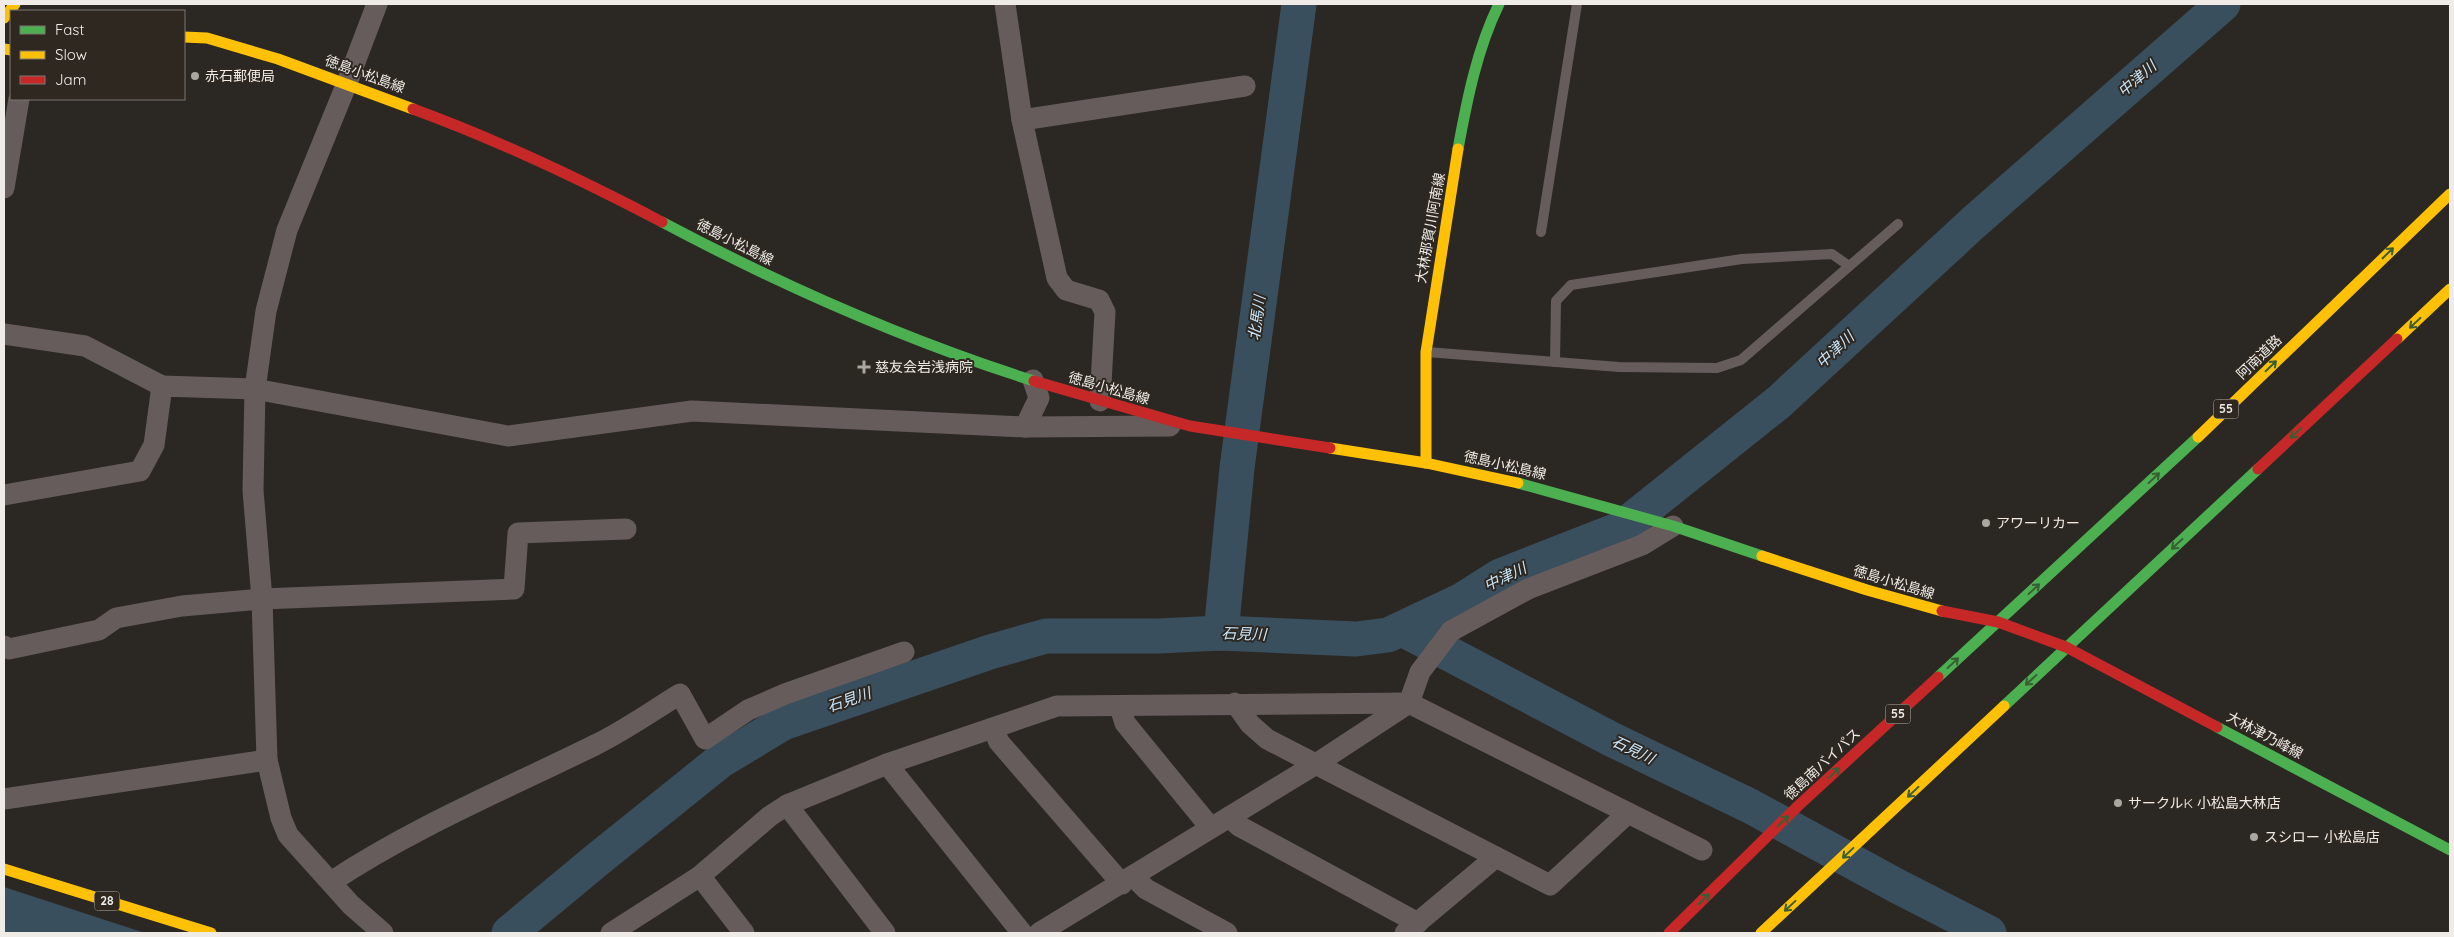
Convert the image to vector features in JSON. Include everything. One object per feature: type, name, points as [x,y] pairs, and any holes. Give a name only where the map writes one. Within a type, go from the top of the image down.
[{"type":"main road","name":"大林那賀川阿南線","points":[[1426,463],[1426,352],[1466,103],[1489,25],[1499,4]]},
{"type":"main road","name":"徳島小松島線","points":[[185,37],[207,38],[278,59],[450,122],[595,188],[743,265],[878,325],[988,366],[1100,401],[1190,426],[1426,463],[1538,487],[1672,526],[1867,590],[1938,610],[1998,622],[2066,647]]},
{"type":"main road","name":"阿南道路","points":[[1998,622],[2178,456],[2450,194]]},
{"type":"main road","points":[[1761,933],[2450,289]]},
{"type":"main road","name":"徳島南バイパス","points":[[1669,933],[1798,806],[1998,622]]},
{"type":"main road","name":"大林津乃峰線","points":[[2066,647],[2450,850]]},
{"type":"main road","name":"28","points":[[4,869],[211,933]]},
{"type":"street","points":[[377,4],[287,230],[266,311],[254,389],[253,490],[262,600],[267,760],[280,818],[288,835],[351,905],[383,933]]},
{"type":"street","points":[[1004,4],[1022,120],[1057,278],[1066,290],[1099,300],[1105,312],[1100,401]]},
{"type":"street","points":[[1022,120],[1245,86]]},
{"type":"street","points":[[4,188],[18,100]]},
{"type":"street","points":[[4,334],[85,346],[162,386],[254,389],[508,436],[692,412],[1025,428],[1190,426]]},
{"type":"street","points":[[1025,428],[1039,398],[1033,380]]},
{"type":"street","points":[[4,495],[140,470],[154,445],[162,386]]},
{"type":"street","points":[[1040,933],[1316,764],[1409,703],[1420,672],[1443,638],[1451,630],[1528,589],[1642,545],[1672,526]]},
{"type":"street","points":[[4,646],[9,649],[98,630],[116,618],[172,608],[262,600],[514,589],[518,532],[626,529]]},
{"type":"street","points":[[331,882],[362,861],[469,805],[597,744],[680,694],[705,739],[748,710],[786,694],[904,652]]},
{"type":"street","points":[[1235,703],[1250,724],[1267,739],[1550,885],[1628,813]]},
{"type":"street","points":[[611,933],[700,876],[770,816],[787,805],[887,764],[1057,706],[1409,703],[1702,850]]},
{"type":"street","points":[[1120,706],[1126,723],[1210,828]]},
{"type":"street","points":[[992,728],[999,742],[1128,880],[1227,933]]},
{"type":"street","points":[[4,799],[267,760]]},
{"type":"street","points":[[887,764],[1022,933]]},
{"type":"street","points":[[787,805],[885,933]]},
{"type":"street","points":[[1229,817],[1240,826],[1411,928],[1496,857]]},
{"type":"street","points":[[700,876],[738,931]]},
{"type":"lane","points":[[1541,232],[1577,4]]},
{"type":"lane","points":[[1426,352],[1620,367],[1717,368],[1741,360],[1898,224]]},
{"type":"lane","points":[[1555,362],[1556,301],[1571,285],[1742,259],[1832,254],[1849,266]]},
{"type":"water","points":[[4,887],[145,933],[4,933]]},
{"type":"waterway","name":"北馬川","points":[[1221,633],[1237,468],[1299,4]]},
{"type":"waterway","name":"中津川","points":[[509,933],[720,761],[783,723],[990,652],[1046,636],[1158,636],[1221,633],[1356,639],[1388,635],[1462,600],[1500,576],[1620,529],[1779,402],[1973,223],[2223,4]]},
{"type":"waterway","name":"石見川","points":[[1406,631],[1611,739],[1750,806],[1897,886],[1989,933]]},
{"type":"traffic: fast","points":[[1458,149],[1469,93],[1479,57],[1499,4]]},
{"type":"traffic: fast","points":[[662,222],[752,268],[844,310],[938,348],[1034,381]]},
{"type":"traffic: fast","points":[[1938,677],[2198,437]]},
{"type":"traffic: fast","points":[[2004,706],[2258,469]]},
{"type":"traffic: fast","points":[[1518,483],[1673,526],[1762,556]]},
{"type":"traffic: fast","points":[[2217,727],[2450,850]]},
{"type":"traffic: slow","points":[[10,10],[15,4]]},
{"type":"traffic: slow","points":[[4,18],[10,10]]},
{"type":"traffic: slow","points":[[185,37],[207,38],[278,59],[413,109]]},
{"type":"traffic: slow","points":[[4,49],[10,50]]},
{"type":"traffic: slow","points":[[1426,463],[1426,352],[1458,149]]},
{"type":"traffic: slow","points":[[2198,437],[2450,194]]},
{"type":"traffic: slow","points":[[2397,339],[2450,289]]},
{"type":"traffic: slow","points":[[1330,448],[1426,463],[1518,483]]},
{"type":"traffic: slow","points":[[1762,556],[1867,590],[1942,611]]},
{"type":"traffic: slow","points":[[1761,933],[2004,706]]},
{"type":"traffic: slow","points":[[4,869],[211,933]]},
{"type":"traffic: jam","points":[[413,109],[539,161],[662,222]]},
{"type":"traffic: jam","points":[[2258,469],[2397,339]]},
{"type":"traffic: jam","points":[[1034,381],[1190,426],[1330,448]]},
{"type":"traffic: jam","points":[[1942,611],[1998,622],[2066,647],[2217,727]]},
{"type":"traffic: jam","points":[[1669,933],[1798,806],[1938,677]]},
{"type":"place","name":"赤石郵便局","points":[[195,76]]},
{"type":"place","name":"慈友会岩浅病院","points":[[864,367]]},
{"type":"place","name":"アワーリカー","points":[[1986,523]]},
{"type":"place","name":"サークルK 小松島大林店","points":[[2118,803]]},
{"type":"place","name":"スシロー 小松島店","points":[[2254,837]]}]
